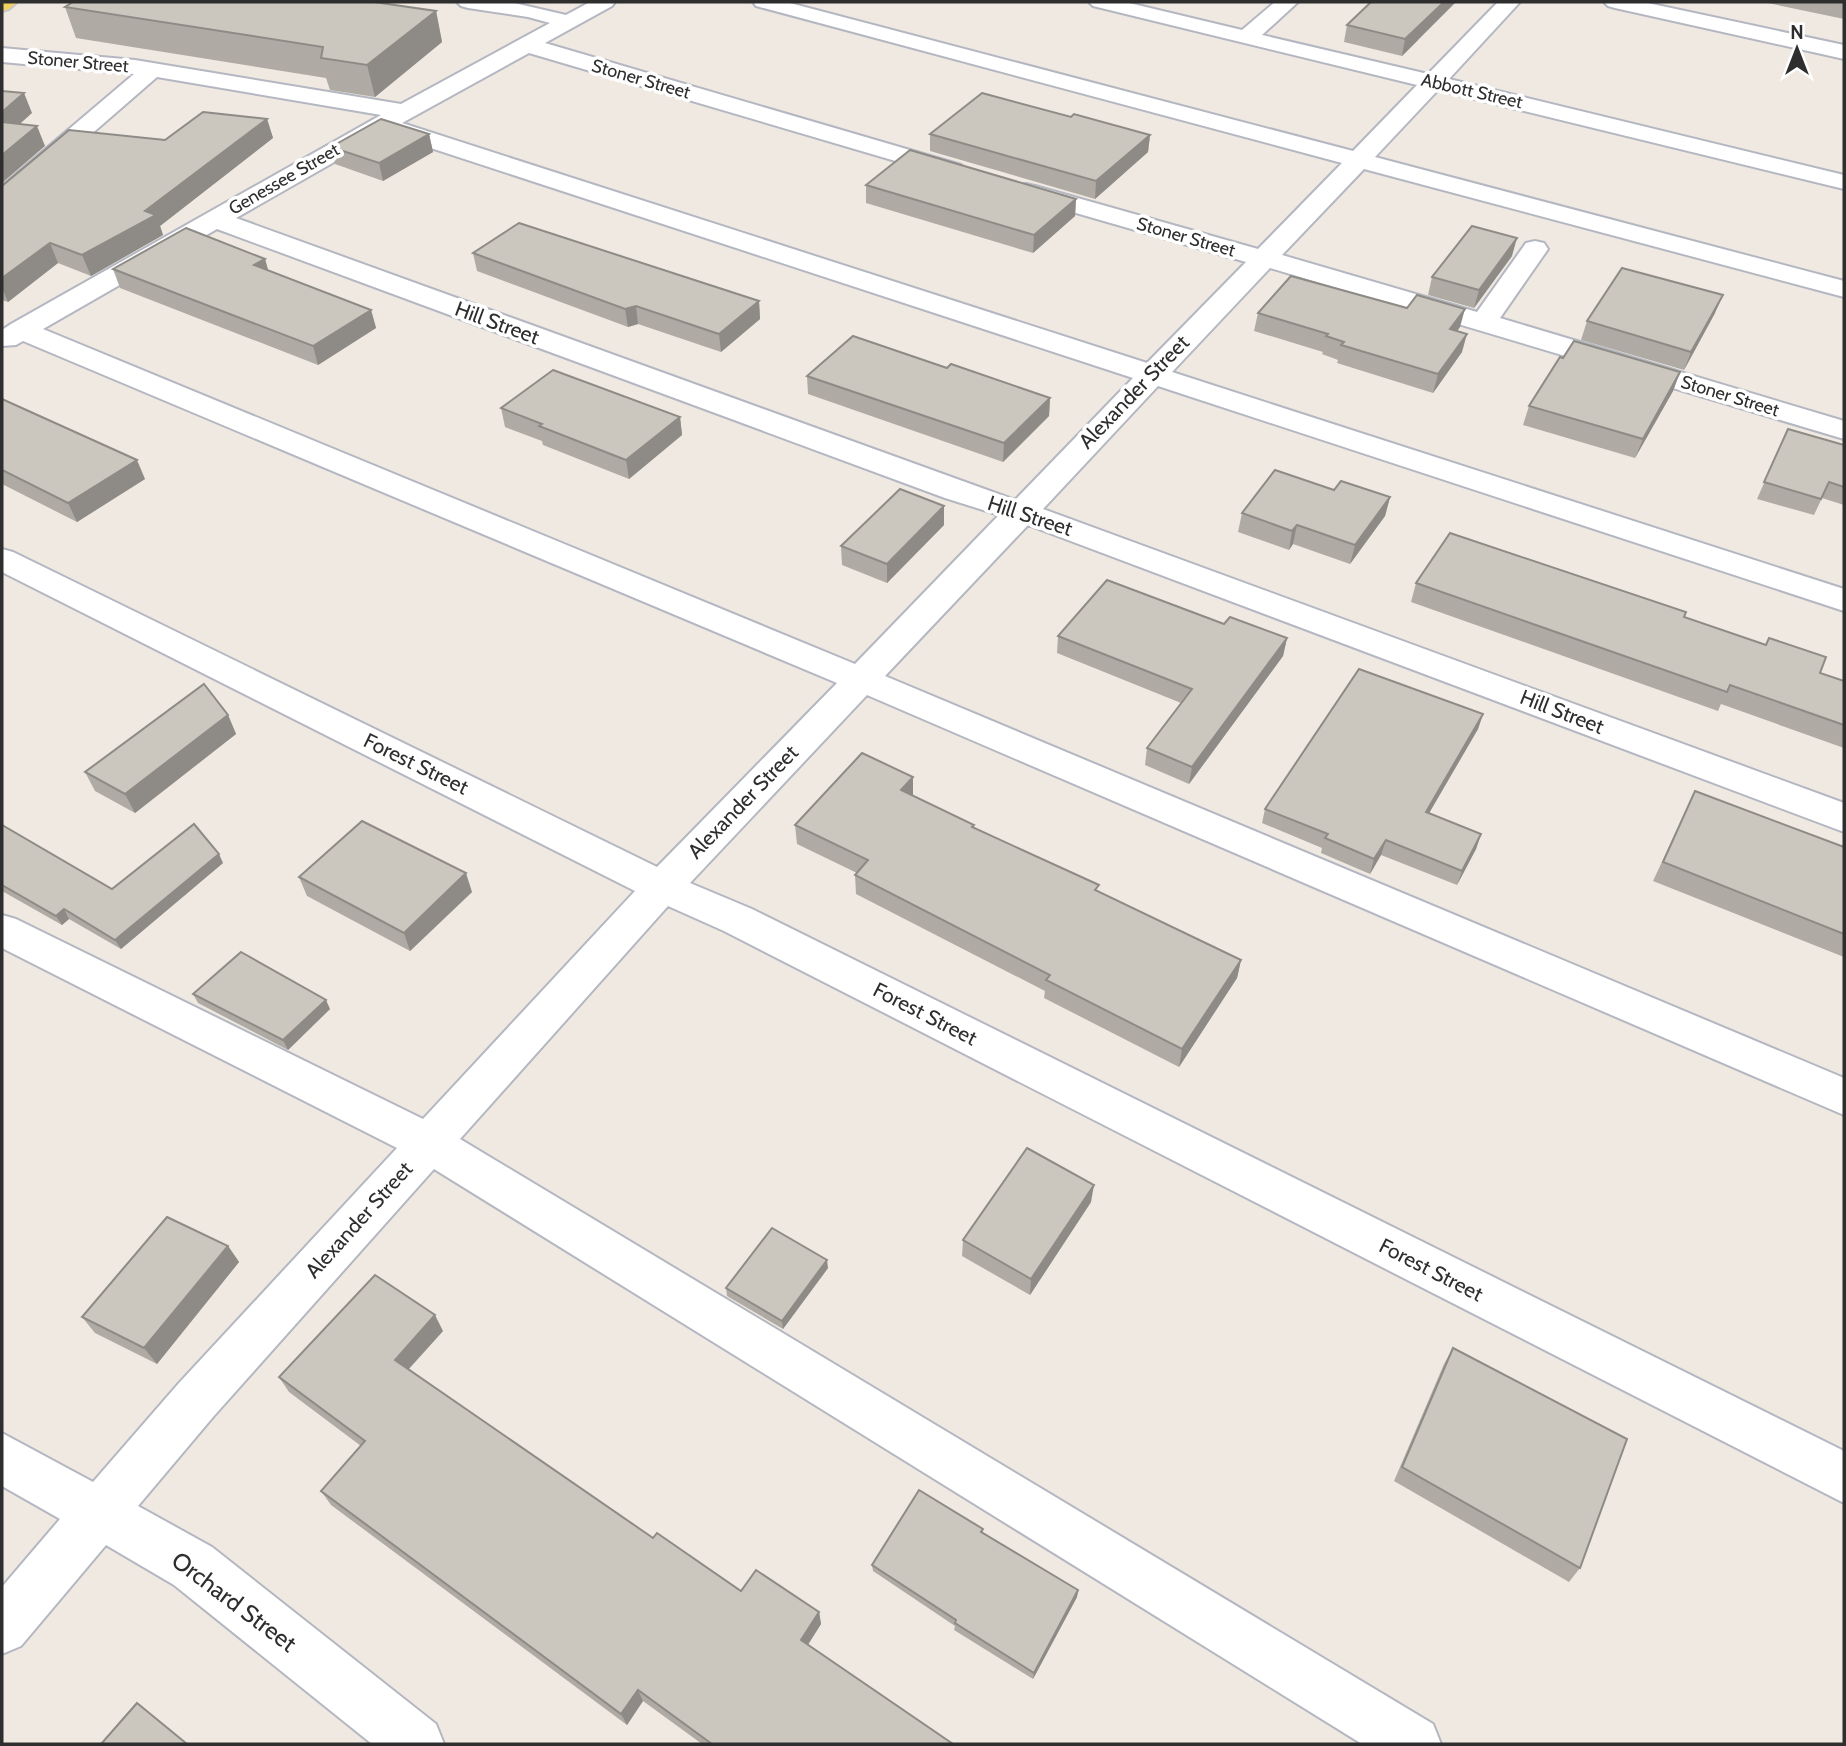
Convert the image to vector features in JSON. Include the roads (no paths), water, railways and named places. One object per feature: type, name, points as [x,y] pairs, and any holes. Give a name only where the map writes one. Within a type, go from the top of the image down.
[{"type":"street","points":[[468,2],[530,11],[568,22]]},
{"type":"street","name":"Genessee Street","points":[[12,335],[393,118],[604,2]]},
{"type":"street","points":[[763,2],[1844,289]]},
{"type":"street","name":"Abbott Street","points":[[1100,2],[1844,182]]},
{"type":"street","points":[[1246,37],[1288,2]]},
{"type":"street","name":"Alexander Street","points":[[2,1627],[196,1400],[662,887],[1510,2]]},
{"type":"street","points":[[1615,2],[1844,52]]},
{"type":"street","name":"Stoner Street","points":[[527,45],[976,177]]},
{"type":"street","name":"Stoner Street","points":[[2,55],[152,70],[393,118],[1151,375],[1844,600]]},
{"type":"street","points":[[2,199],[152,70]]},
{"type":"street","name":"Stoner Street","points":[[1003,184],[1484,322],[1844,430]]},
{"type":"street","name":"Hill Street","points":[[214,219],[943,487],[1092,536],[1844,818]]},
{"type":"street","points":[[1484,322],[1535,248]]},
{"type":"street","points":[[12,335],[860,679],[1844,1097]]},
{"type":"street","name":"Forest Street","points":[[2,559],[662,887],[763,933],[1844,1478]]},
{"type":"street","points":[[2,930],[429,1143],[1413,1744]]},
{"type":"street","name":"Orchard Street","points":[[2,1458],[193,1566],[416,1744]]}]
